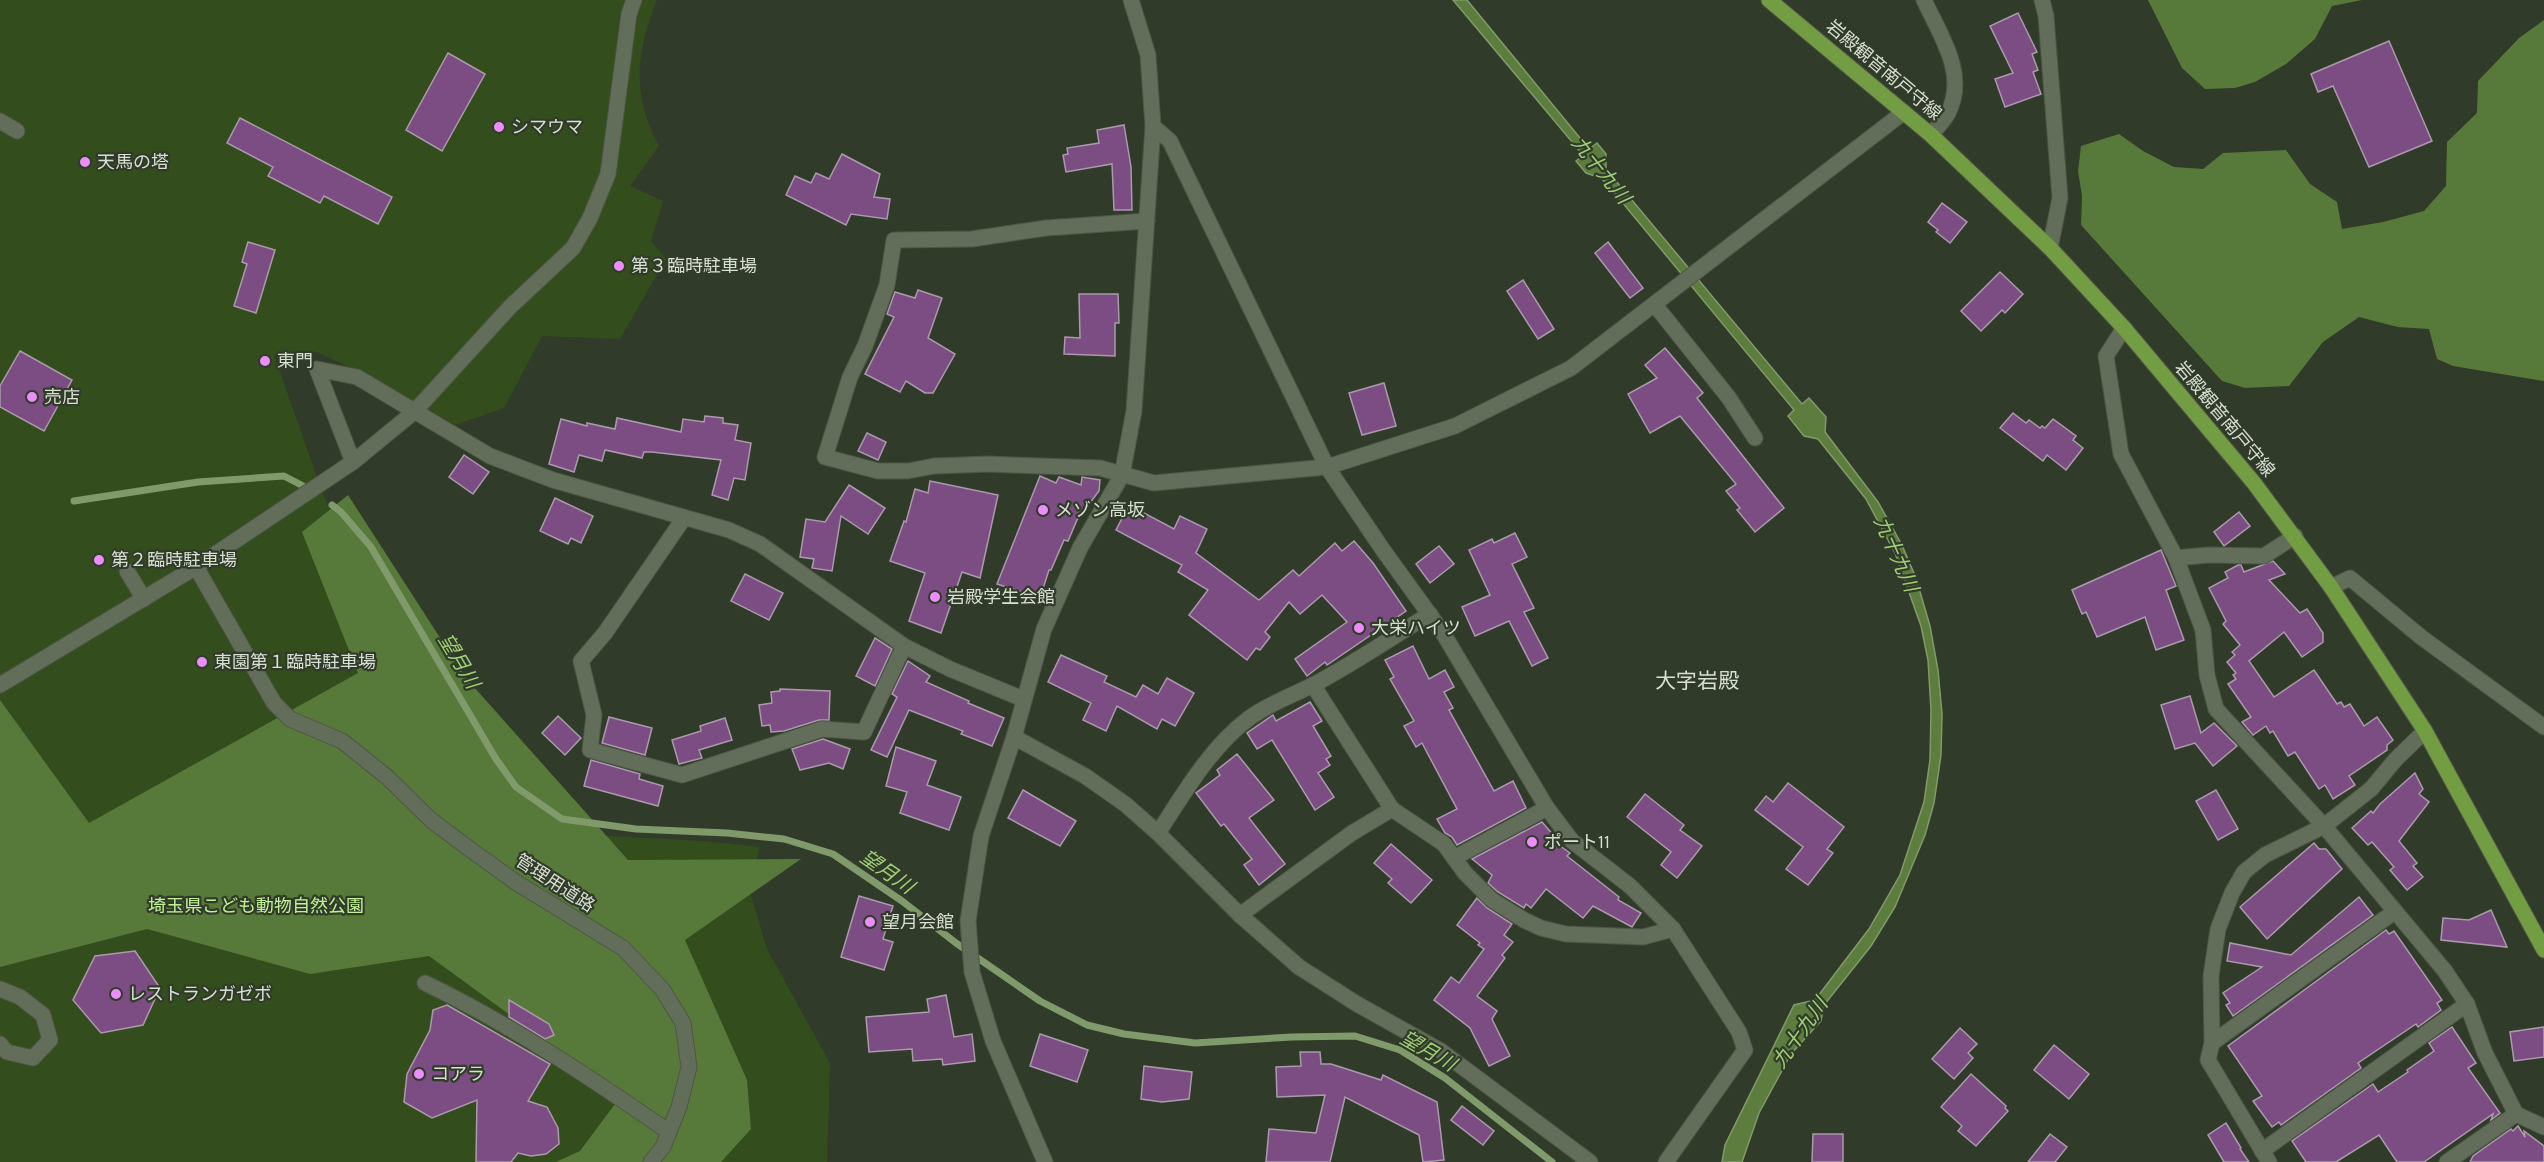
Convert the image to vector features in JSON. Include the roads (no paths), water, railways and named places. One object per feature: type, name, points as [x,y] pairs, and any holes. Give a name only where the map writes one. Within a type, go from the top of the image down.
[{"type":"main road","name":"岩殿観音南戸守線","points":[[1769,0],[1905,112],[2050,248],[2124,328],[2254,483],[2331,587],[2426,731],[2544,950]]},
{"type":"street","points":[[0,685],[196,567],[353,462],[414,412],[510,307],[573,248],[590,218],[608,174],[629,14],[634,0]]},
{"type":"street","points":[[1045,1162],[993,1041],[972,972],[968,921],[981,836],[1014,737],[1044,629],[1080,548],[1122,475],[1134,411],[1153,126],[1148,56],[1131,0]]},
{"type":"street","points":[[1924,0],[1946,46],[1957,84],[1948,113],[1931,135]]},
{"type":"street","points":[[2042,0],[2046,16],[2060,198],[2050,248]]},
{"type":"street","points":[[1147,221],[1046,228],[972,239],[894,240],[887,285],[865,346],[850,377],[825,457],[878,471],[908,471],[934,466],[989,464],[1100,468],[1154,483],[1327,467],[1455,426],[1571,368],[1710,262],[1731,243],[1905,112]]},
{"type":"street","points":[[0,121],[17,131]]},
{"type":"street","points":[[1153,126],[1170,141],[1327,467],[1430,614],[1547,808],[1572,841],[1630,886],[1673,929],[1739,1032],[1744,1050],[1666,1162]]},
{"type":"street","points":[[1654,305],[1729,398],[1755,438]]},
{"type":"street","points":[[2124,328],[2106,356],[2121,454],[2176,558],[2203,630],[2207,675],[2216,709],[2324,826],[2445,970],[2467,1004],[2485,1053],[2516,1114],[2544,1127]]},
{"type":"street","points":[[353,462],[317,369],[357,376],[490,456],[553,480],[729,530],[760,543],[904,646],[950,669],[1023,699]]},
{"type":"street","points":[[684,518],[605,633],[581,661],[594,715],[590,750],[682,775],[822,729],[864,732],[904,646]]},
{"type":"street","points":[[2176,558],[2208,555],[2264,556],[2295,536]]},
{"type":"street","name":"管理用道路","points":[[196,567],[274,703],[290,718],[342,741],[387,777],[431,820],[517,883],[622,948],[662,989],[683,1023],[689,1067],[679,1107],[663,1146],[651,1162]]},
{"type":"street","points":[[127,571],[144,599]]},
{"type":"street","points":[[2331,587],[2350,579],[2421,637],[2544,727]]},
{"type":"street","points":[[1158,832],[1205,764],[1248,719],[1271,704],[1313,685],[1430,614]]},
{"type":"street","points":[[1313,685],[1392,808],[1444,844],[1472,880],[1492,900],[1541,928],[1566,934],[1643,936],[1673,929]]},
{"type":"street","points":[[2426,731],[2396,759],[2371,789],[2324,826],[2265,855],[2244,872],[2232,893],[2218,929],[2211,976],[2212,1043],[2208,1060],[2265,1157],[2467,1004]]},
{"type":"street","points":[[1014,737],[1085,776],[1125,804],[1158,832],[1240,915],[1299,967],[1357,1004],[1442,1051],[1590,1162]]},
{"type":"street","points":[[1240,915],[1352,833],[1392,808]]},
{"type":"street","points":[[1454,858],[1547,808]]},
{"type":"street","points":[[2212,1043],[2394,912]]},
{"type":"street","points":[[425,983],[457,998],[531,1042],[669,1132]]},
{"type":"street","points":[[0,989],[20,997],[43,1015],[50,1040],[33,1058],[7,1052],[0,1044]]},
{"type":"street","points":[[2447,1162],[2516,1114]]},
{"type":"water","name":"九十九川","points":[[1453,0],[1467,0],[1589,149],[1597,143],[1606,154],[1606,169],[1802,404],[1809,398],[1826,417],[1825,432],[1878,502],[1902,545],[1916,578],[1930,626],[1938,670],[1942,714],[1941,755],[1934,803],[1925,835],[1895,907],[1871,946],[1824,1005],[1821,1021],[1791,1054],[1759,1113],[1742,1162],[1722,1162],[1725,1145],[1794,1005],[1815,1000],[1869,929],[1900,875],[1924,802],[1930,760],[1931,710],[1928,660],[1921,626],[1895,553],[1866,499],[1818,439],[1804,436],[1788,416],[1794,410],[1612,190],[1601,178],[1586,173],[1576,161],[1583,155]]},
{"type":"waterway","name":"望月川","points":[[74,501],[198,482],[284,476],[305,487]]},
{"type":"waterway","name":"望月川","points":[[332,505],[341,512],[371,547],[496,759],[516,787],[562,819],[636,829],[727,833],[784,839],[833,854],[1040,1001],[1087,1025],[1124,1034],[1195,1043],[1355,1036],[1400,1050],[1445,1078],[1552,1162]]},
{"type":"place","name":"シマウマ","points":[[499,127]]},
{"type":"place","name":"天馬の塔","points":[[85,162]]},
{"type":"place","name":"第３臨時駐車場","points":[[619,266]]},
{"type":"place","name":"東門","points":[[265,361]]},
{"type":"place","name":"売店","points":[[32,397]]},
{"type":"place","name":"メゾン高坂","points":[[1043,510]]},
{"type":"place","name":"第２臨時駐車場","points":[[99,560]]},
{"type":"place","name":"岩殿学生会館","points":[[935,597]]},
{"type":"place","name":"大栄ハイツ","points":[[1359,628]]},
{"type":"place","name":"東園第１臨時駐車場","points":[[202,662]]},
{"type":"place","name":"ポート11","points":[[1532,842]]},
{"type":"place","name":"望月会館","points":[[870,922]]},
{"type":"place","name":"レストランガゼボ","points":[[116,994]]},
{"type":"place","name":"コアラ","points":[[419,1074]]},
{"type":"district","name":"大字岩殿","points":[[1697,681]]},
{"type":"park label","name":"埼玉県こども動物自然公園","points":[[256,906]]}]
